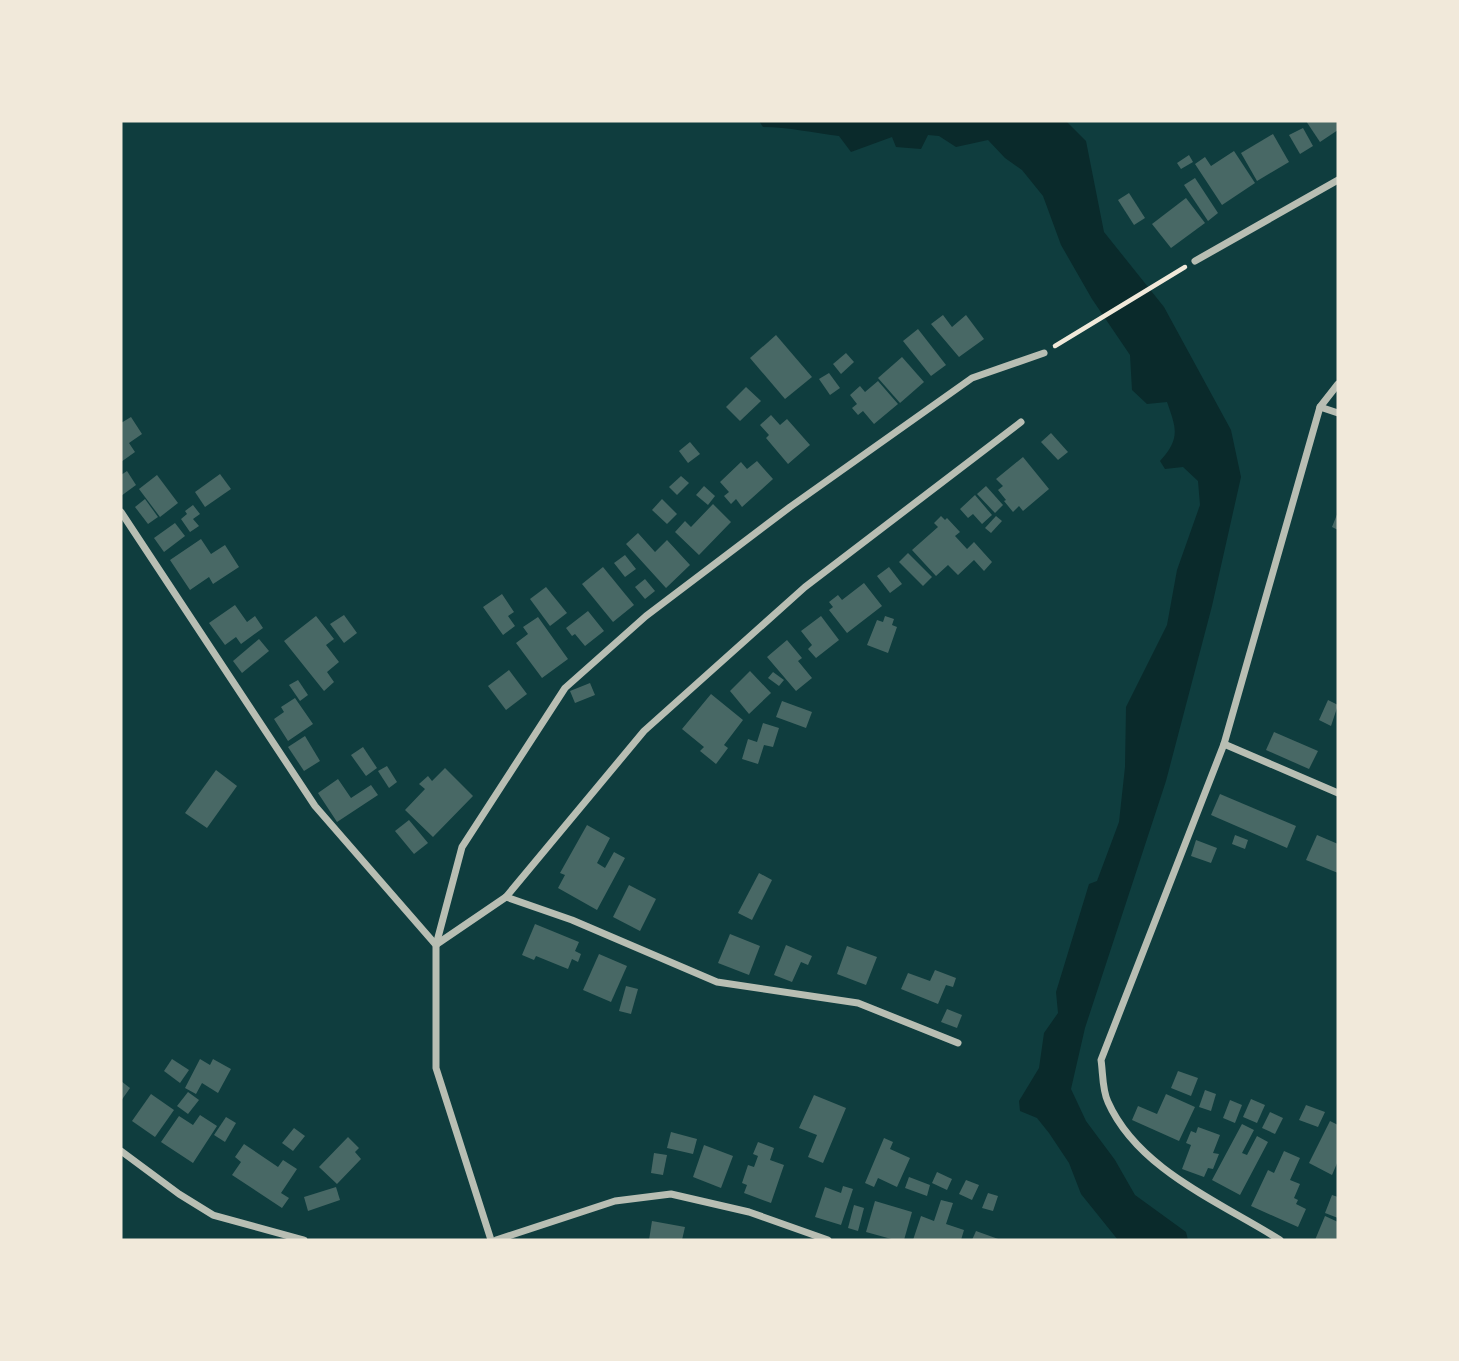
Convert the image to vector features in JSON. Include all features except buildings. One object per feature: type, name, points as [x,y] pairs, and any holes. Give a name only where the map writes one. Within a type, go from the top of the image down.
[{"type":"street","points":[[1195,261],[1338,180]]},
{"type":"street","points":[[828,1240],[748,1212],[671,1194],[615,1201],[493,1240],[436,1068],[436,945],[462,847],[565,688],[646,616],[790,508],[972,378],[1044,353]]},
{"type":"street","points":[[1280,1240],[1173,1176],[1130,1137],[1107,1100],[1101,1060],[1224,744],[1320,407],[1338,384]]},
{"type":"street","points":[[1320,407],[1338,413]]},
{"type":"street","points":[[436,945],[506,897],[644,731],[806,587],[1021,422]]},
{"type":"street","points":[[121,512],[315,806],[436,945]]},
{"type":"street","points":[[1224,744],[1338,793]]},
{"type":"street","points":[[506,897],[572,920],[717,982],[858,1003],[958,1043]]},
{"type":"street","points":[[121,1151],[179,1194],[213,1215],[304,1240]]},
{"type":"path","points":[[1044,353],[1195,261]]},
{"type":"water","points":[[759,121],[1066,121],[1086,141],[1104,232],[1164,307],[1231,430],[1241,477],[1212,606],[1166,781],[1085,1028],[1071,1089],[1086,1121],[1115,1160],[1135,1195],[1186,1232],[1188,1240],[1118,1240],[1081,1194],[1069,1163],[1049,1133],[1037,1118],[1020,1111],[1019,1101],[1039,1068],[1044,1033],[1058,1013],[1056,992],[1089,884],[1097,881],[1119,822],[1125,767],[1126,707],[1167,625],[1177,570],[1200,505],[1198,481],[1183,467],[1165,469],[1160,461],[1171,446],[1175,433],[1167,402],[1147,404],[1132,390],[1130,355],[1092,299],[1061,245],[1043,196],[1022,170],[1005,158],[988,140],[956,147],[939,136],[928,135],[921,149],[896,147],[892,137],[851,152],[839,136],[763,127]]}]
